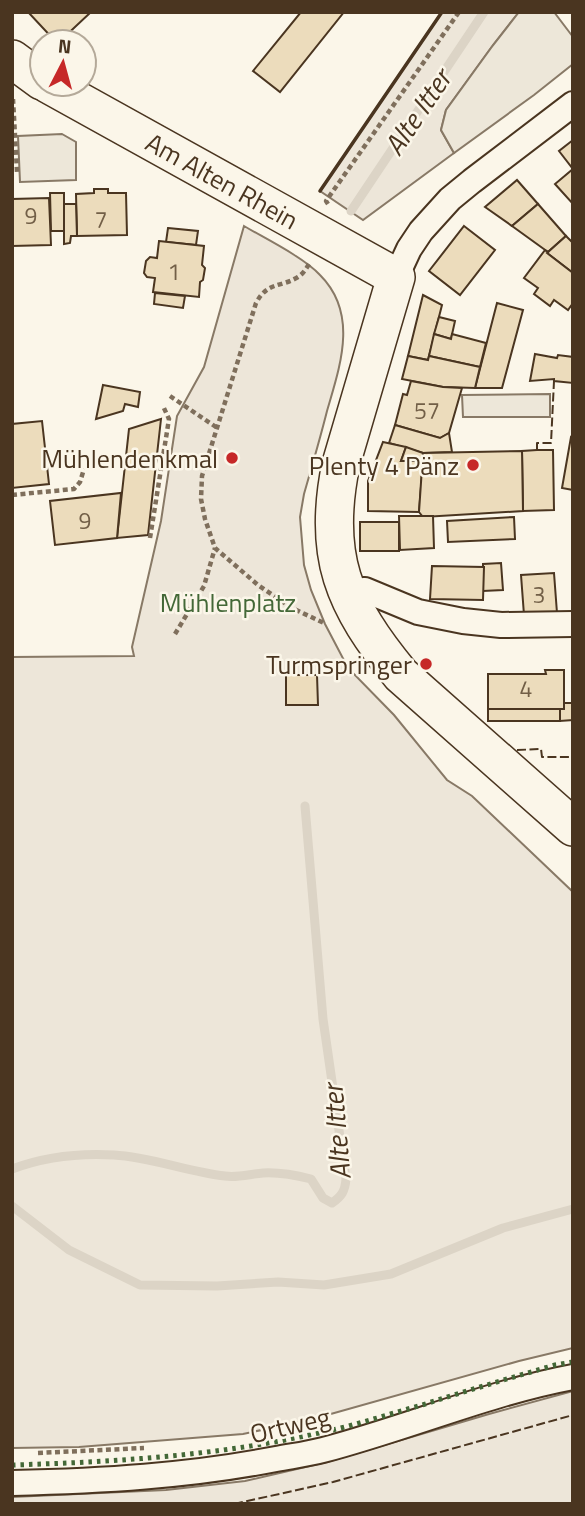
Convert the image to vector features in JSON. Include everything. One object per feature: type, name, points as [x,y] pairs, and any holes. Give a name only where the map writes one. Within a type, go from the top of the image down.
[{"type":"street","points":[[12,59],[28,71]]},
{"type":"street","name":"Am Alten Rhein","points":[[71,98],[322,251],[396,277]]},
{"type":"street","points":[[573,104],[450,200],[421,230],[410,249],[396,277],[341,464],[335,495],[334,533],[339,566],[347,592],[380,650],[401,675],[573,827]]},
{"type":"street","points":[[347,592],[365,590],[418,612],[463,621],[501,625],[573,624]]},
{"type":"street","name":"Ortweg","points":[[12,1483],[167,1476],[241,1466],[322,1450],[488,1399],[573,1377]]},
{"type":"path","points":[[332,626],[292,608],[258,585],[215,548],[201,499],[202,476],[256,303],[267,289],[301,275],[322,251],[340,221],[327,201],[458,12]]},
{"type":"path","points":[[12,91],[17,172]]},
{"type":"path","points":[[170,397],[216,427]]},
{"type":"path","points":[[150,538],[169,419],[163,406]]},
{"type":"path","points":[[12,495],[74,489],[85,469]]},
{"type":"path","points":[[175,634],[204,586],[215,548]]},
{"type":"path","points":[[26,1454],[146,1447]]},
{"type":"green space","points":[[442,12],[519,12],[446,110],[441,130],[454,153],[363,220],[320,191]]},
{"type":"green space","name":"Mühlenplatz","points":[[244,226],[313,268],[332,290],[343,323],[341,358],[300,517],[304,565],[325,624],[348,668],[394,715],[447,780],[472,796],[573,892],[573,1348],[313,1419],[243,1434],[79,1447],[12,1448],[12,657],[134,656],[132,647],[161,521],[177,416],[204,367]]},
{"type":"green space","points":[[573,1391],[573,1504],[12,1504],[12,1497],[166,1490],[245,1481],[327,1462]]},
{"type":"shaded area","points":[[519,12],[554,12],[573,37],[573,64],[454,153],[441,130],[446,110]]},
{"type":"shaded area","points":[[62,134],[76,142],[76,180],[20,182],[18,136]]},
{"type":"shaded area","points":[[550,394],[550,417],[463,417],[462,395]]},
{"type":"building","points":[[28,12],[91,12],[74,28],[43,28]]},
{"type":"building","points":[[301,12],[344,12],[280,92],[253,71]]},
{"type":"building","points":[[573,140],[573,169],[559,151]]},
{"type":"building","points":[[573,169],[573,204],[555,184]]},
{"type":"building","points":[[517,180],[538,204],[512,226],[485,207]]},
{"type":"building","points":[[94,189],[108,189],[108,193],[126,193],[127,235],[77,236],[76,194],[94,193]]},
{"type":"building","points":[[50,193],[64,193],[64,231],[51,231]]},
{"type":"building","points":[[49,198],[51,245],[12,246],[12,199]]},
{"type":"building","points":[[64,204],[76,204],[77,236],[71,236],[70,243],[64,244]]},
{"type":"building","points":[[538,204],[566,236],[548,252],[512,226]]},
{"type":"building","points":[[464,226],[495,250],[460,295],[429,271]]},
{"type":"building","points":[[168,228],[198,231],[196,245],[166,242]]},
{"type":"building","points":[[566,236],[573,243],[573,273],[547,253]]},
{"type":"building","points":[[159,241],[204,246],[202,265],[205,268],[199,297],[153,292],[155,278],[147,277],[144,273],[146,261],[150,257],[157,258]]},
{"type":"building","points":[[545,250],[573,273],[573,303],[568,310],[554,300],[550,306],[534,294],[538,288],[524,278]]},
{"type":"building","points":[[155,293],[185,296],[183,308],[154,304]]},
{"type":"building","points":[[423,295],[442,305],[428,360],[408,356]]},
{"type":"building","points":[[497,303],[523,310],[502,388],[475,388]]},
{"type":"building","points":[[439,317],[455,321],[451,339],[434,334]]},
{"type":"building","points":[[434,334],[451,339],[452,334],[486,343],[480,367],[429,356]]},
{"type":"building","points":[[535,354],[557,358],[558,355],[573,357],[573,383],[554,379],[530,381]]},
{"type":"building","points":[[408,356],[428,360],[429,356],[480,367],[475,388],[443,387],[402,379]]},
{"type":"building","points":[[411,381],[462,388],[449,433],[440,438],[395,425],[403,394],[407,395]]},
{"type":"building","points":[[103,385],[140,392],[138,407],[125,404],[123,411],[96,419]]},
{"type":"building","points":[[161,419],[148,535],[117,538],[129,429]]},
{"type":"building","points":[[42,421],[49,484],[12,488],[12,424]]},
{"type":"building","points":[[395,425],[440,438],[449,433],[452,452],[423,453],[389,443]]},
{"type":"building","points":[[571,437],[573,438],[573,490],[562,488]]},
{"type":"building","points":[[383,442],[406,447],[401,461],[423,461],[419,512],[368,511],[368,481]]},
{"type":"building","points":[[406,447],[423,453],[423,461],[401,461]]},
{"type":"building","points":[[553,450],[554,510],[523,511],[522,451]]},
{"type":"building","points":[[522,451],[523,511],[423,517],[419,512],[423,453]]},
{"type":"building","points":[[121,493],[117,538],[55,545],[50,501]]},
{"type":"building","points":[[399,516],[433,516],[434,548],[400,550]]},
{"type":"building","points":[[514,517],[515,539],[448,542],[447,521]]},
{"type":"building","points":[[360,522],[399,522],[399,551],[360,551]]},
{"type":"building","points":[[501,563],[503,590],[483,591],[483,564]]},
{"type":"building","points":[[432,566],[484,567],[483,600],[430,599]]},
{"type":"building","points":[[554,573],[557,613],[524,615],[521,575]]},
{"type":"building","points":[[545,670],[564,670],[564,709],[488,709],[488,674],[546,674]]},
{"type":"building","points":[[286,675],[317,675],[318,705],[286,705]]},
{"type":"building","points":[[564,703],[573,703],[573,720],[560,721],[560,709],[564,709]]},
{"type":"building","points":[[488,709],[560,709],[560,721],[488,721]]},
{"type":"waterway","name":"Alte Itter","points":[[351,211],[484,12]]},
{"type":"waterway","name":"Alte Itter","points":[[12,1169],[62,1157],[114,1155],[225,1176],[258,1173],[293,1175],[311,1179],[323,1198],[332,1203],[341,1195],[346,1179],[323,1019],[305,806]]},
{"type":"waterway","points":[[12,1206],[69,1250],[140,1285],[217,1286],[278,1282],[324,1285],[391,1274],[503,1228],[573,1209]]},
{"type":"hedge","points":[[12,1465],[164,1457],[277,1442],[354,1424],[573,1362]]},
{"type":"fence","points":[[537,450],[537,443],[551,443],[554,381]]},
{"type":"fence","points":[[517,750],[541,749],[542,757],[573,757]]},
{"type":"fence","points":[[234,1504],[333,1482],[573,1415]]},
{"type":"wall","points":[[320,191],[442,12]]},
{"type":"place","name":"Mühlendenkmal","points":[[232,458]]},
{"type":"place","name":"Plenty 4 Pänz","points":[[473,465]]},
{"type":"place","name":"Turmspringer","points":[[426,664]]}]
